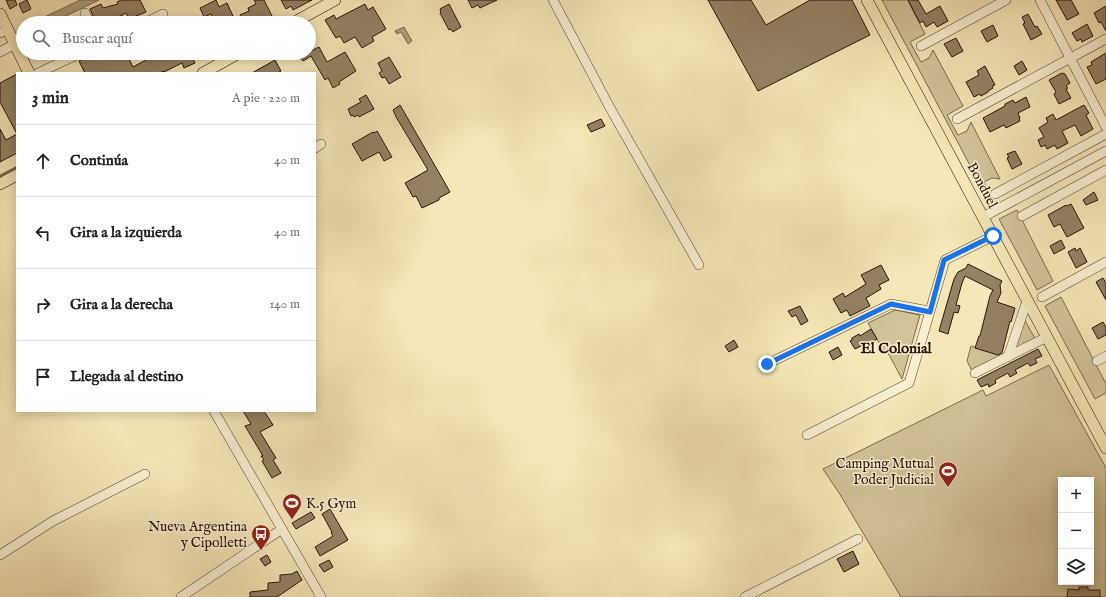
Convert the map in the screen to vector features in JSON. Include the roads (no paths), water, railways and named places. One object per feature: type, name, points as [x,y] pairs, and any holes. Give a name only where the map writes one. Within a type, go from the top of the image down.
[{"type":"main road","points":[[306,16],[335,0]]},
{"type":"main road","name":"Bonduel","points":[[867,0],[1106,448]]},
{"type":"main road","points":[[0,14],[16,49]]},
{"type":"main road","points":[[22,60],[28,72]]},
{"type":"main road","points":[[205,72],[226,60]]},
{"type":"main road","points":[[0,184],[16,176]]},
{"type":"street","points":[[553,0],[609,106],[699,265]]},
{"type":"street","points":[[920,46],[1006,0]]},
{"type":"street","points":[[1040,0],[1106,127]]},
{"type":"street","points":[[160,16],[164,14]]},
{"type":"street","points":[[0,52],[9,36]]},
{"type":"street","points":[[958,119],[1106,39]]},
{"type":"street","points":[[40,72],[66,60]]},
{"type":"street","points":[[995,194],[1106,134]]},
{"type":"street","points":[[983,217],[1106,151]]},
{"type":"street","points":[[1022,216],[1106,170]]},
{"type":"street","points":[[807,435],[909,383],[944,260],[993,236]]},
{"type":"street","points":[[1042,297],[1106,262]]},
{"type":"street","points":[[1008,357],[1027,301]]},
{"type":"street","points":[[767,364],[891,304],[930,312]]},
{"type":"street","points":[[975,374],[1047,338]]},
{"type":"street","points":[[1097,361],[1106,356]]},
{"type":"street","points":[[215,412],[321,597]]},
{"type":"street","points":[[0,555],[54,521],[145,474]]},
{"type":"street","points":[[181,597],[282,529]]},
{"type":"street","points":[[744,597],[858,539]]},
{"type":"waterway","points":[[0,176],[16,168]]},
{"type":"place","name":"Camping Mutual Poder Judicial","points":[[948,488]]},
{"type":"place","name":"K.5 Gym","points":[[292,520]]},
{"type":"place","name":"Nueva Argentina y Cipolletti","points":[[261,551]]},
{"type":"district","name":"El Colonial","points":[[896,348]]}]
